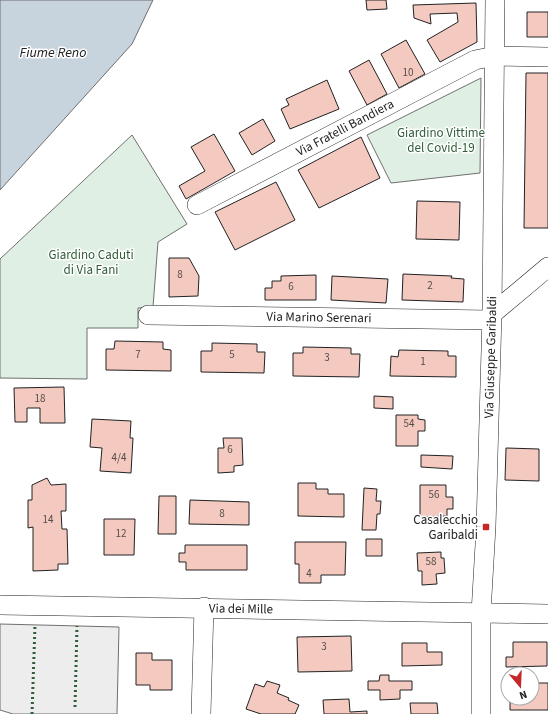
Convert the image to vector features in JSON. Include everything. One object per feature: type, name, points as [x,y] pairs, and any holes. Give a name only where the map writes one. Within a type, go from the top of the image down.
[{"type":"street","name":"Via Giuseppe Garibaldi","points":[[481,714],[481,613],[486,527],[492,317],[495,0]]},
{"type":"street","name":"Via Fratelli Bandiera","points":[[196,205],[475,60],[495,56],[548,57]]},
{"type":"street","points":[[492,317],[548,267]]},
{"type":"street","name":"Via Marino Serenari","points":[[148,315],[492,317]]},
{"type":"street","name":"Via dei Mille","points":[[0,605],[204,607],[548,614]]},
{"type":"street","points":[[201,714],[204,607]]},
{"type":"green space","name":"Giardino Vittime del Covid-19","points":[[481,78],[480,173],[391,183],[367,135]]},
{"type":"green space","name":"Giardino Caduti di Via Fani","points":[[132,135],[187,224],[158,242],[153,307],[138,308],[138,328],[87,328],[87,379],[0,378],[0,259]]},
{"type":"shaded area","points":[[0,624],[119,627],[117,714],[13,714],[0,710]]},
{"type":"water","name":"Fiume Reno","points":[[0,0],[153,0],[132,44],[0,190]]},
{"type":"building","points":[[366,0],[386,0],[387,9],[367,10]]},
{"type":"building","points":[[476,3],[477,42],[440,62],[427,40],[458,22],[457,13],[430,14],[431,24],[414,18],[413,5]]},
{"type":"building","points":[[527,12],[548,12],[548,37],[527,37]]},
{"type":"building","points":[[406,40],[425,74],[399,88],[381,54]]},
{"type":"building","points":[[369,60],[387,94],[367,105],[349,71]]},
{"type":"building","points":[[526,73],[548,73],[548,228],[524,228]]},
{"type":"building","points":[[327,80],[339,109],[290,129],[281,109],[289,105],[286,99]]},
{"type":"building","points":[[263,119],[275,141],[252,155],[239,133]]},
{"type":"building","points":[[214,134],[235,171],[186,199],[179,186],[205,171],[191,147]]},
{"type":"building","points":[[361,137],[380,178],[319,208],[298,170]]},
{"type":"building","points":[[276,182],[295,220],[235,250],[215,212]]},
{"type":"building","points":[[417,201],[460,202],[459,240],[416,239]]},
{"type":"building","points":[[169,258],[189,258],[199,276],[198,296],[169,297]]},
{"type":"building","points":[[403,274],[452,276],[451,278],[464,279],[463,302],[402,300]]},
{"type":"building","points":[[316,275],[316,300],[265,300],[265,288],[272,288],[272,281],[281,281],[281,276]]},
{"type":"building","points":[[332,276],[388,279],[386,303],[331,300]]},
{"type":"building","points":[[115,341],[163,342],[163,349],[171,350],[171,371],[106,370],[106,349],[114,349]]},
{"type":"building","points":[[212,343],[257,344],[257,352],[265,352],[264,373],[201,372],[201,351],[212,351]]},
{"type":"building","points":[[303,347],[351,348],[351,354],[360,354],[359,377],[293,376],[293,353],[303,353]]},
{"type":"building","points":[[399,350],[448,351],[448,356],[456,356],[456,377],[390,376],[391,356],[398,357]]},
{"type":"building","points":[[64,387],[65,423],[40,423],[40,408],[27,408],[27,422],[15,422],[14,388]]},
{"type":"building","points":[[374,396],[393,397],[393,409],[374,408]]},
{"type":"building","points":[[396,415],[418,415],[418,419],[425,420],[425,431],[418,431],[418,446],[396,446]]},
{"type":"building","points":[[92,419],[131,421],[130,438],[133,438],[131,473],[100,471],[102,448],[90,447]]},
{"type":"building","points":[[223,438],[242,438],[243,465],[234,466],[234,472],[218,473],[218,448],[224,448]]},
{"type":"building","points":[[506,448],[539,449],[539,481],[505,480]]},
{"type":"building","points":[[421,455],[453,456],[452,469],[421,467]]},
{"type":"building","points":[[47,478],[51,485],[66,484],[66,511],[61,511],[62,529],[67,529],[68,564],[58,564],[58,570],[33,571],[33,527],[28,528],[28,500],[32,500],[32,485]]},
{"type":"building","points":[[298,483],[316,483],[316,489],[328,489],[328,494],[344,494],[344,517],[298,516]]},
{"type":"building","points":[[420,485],[446,485],[446,497],[453,497],[453,509],[447,509],[447,516],[420,517]]},
{"type":"building","points":[[364,488],[377,489],[376,501],[381,501],[380,514],[377,514],[376,530],[362,530]]},
{"type":"building","points":[[159,496],[176,496],[176,534],[158,534]]},
{"type":"building","points":[[190,500],[249,502],[249,525],[189,524]]},
{"type":"building","points":[[104,519],[135,519],[134,555],[104,555]]},
{"type":"building","points":[[366,539],[382,539],[382,556],[366,556]]},
{"type":"building","points":[[295,542],[346,542],[345,575],[321,575],[321,583],[299,583],[299,564],[295,564]]},
{"type":"building","points":[[185,545],[247,545],[247,570],[186,570],[186,562],[179,562],[179,553],[185,553]]},
{"type":"building","points":[[441,552],[441,558],[444,558],[445,573],[436,574],[437,584],[422,585],[422,571],[418,571],[417,553]]},
{"type":"building","points":[[351,636],[352,671],[298,672],[297,637]]},
{"type":"building","points":[[513,642],[547,642],[547,666],[506,666],[506,657],[513,657]]},
{"type":"building","points":[[402,643],[427,643],[427,652],[442,652],[442,665],[402,666]]},
{"type":"building","points":[[136,653],[152,653],[152,660],[172,660],[172,690],[150,690],[150,685],[136,685]]},
{"type":"building","points":[[380,675],[389,675],[389,681],[412,681],[412,690],[400,690],[400,699],[380,700],[380,690],[368,690],[368,681],[379,681]]},
{"type":"building","points":[[267,681],[280,685],[277,693],[289,698],[288,700],[299,705],[295,714],[261,714],[246,709],[255,684],[264,687]]},
{"type":"building","points":[[540,683],[548,683],[548,710],[510,710],[510,706],[540,706]]},
{"type":"building","points":[[349,699],[350,712],[367,711],[367,714],[324,714],[323,700]]},
{"type":"building","points":[[410,703],[437,703],[438,714],[411,714]]},
{"type":"hedge","points":[[32,714],[35,625]]},
{"type":"hedge","points":[[75,707],[77,626]]},
{"type":"place","name":"Casalecchio Garibaldi","points":[[486,527]]}]
